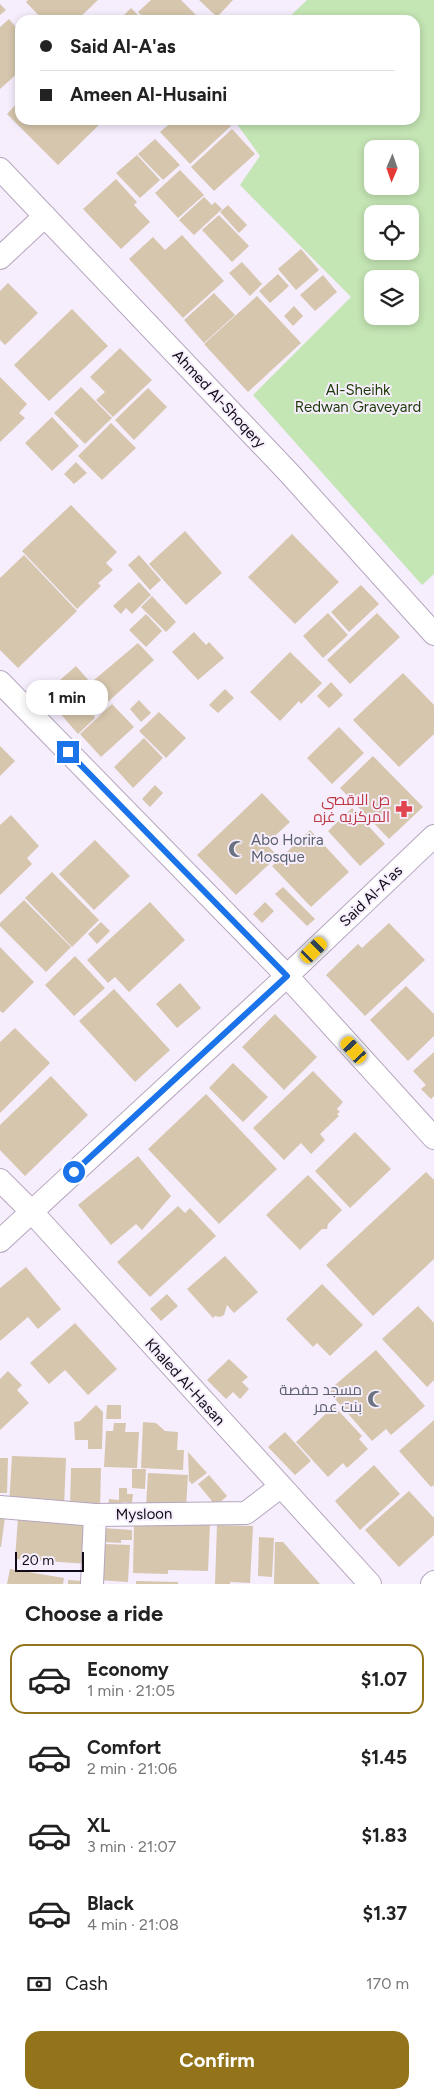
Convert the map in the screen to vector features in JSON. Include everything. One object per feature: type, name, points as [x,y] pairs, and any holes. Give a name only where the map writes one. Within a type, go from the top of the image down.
[{"type":"street","name":"Ahmed Al-Shoqery","points":[[0,169],[290,474],[434,634]]},
{"type":"street","points":[[0,258],[45,216]]},
{"type":"street","points":[[0,682],[287,976],[434,1138]]},
{"type":"street","name":"Said Al-A'as","points":[[0,1241],[287,976],[434,836]]},
{"type":"street","name":"Khaled Al-Hasan","points":[[0,1180],[31,1211],[370,1584]]},
{"type":"street","name":"Mysloon","points":[[0,1507],[95,1515],[246,1512],[280,1487]]},
{"type":"street","points":[[92,1584],[95,1515]]},
{"type":"green space","name":"Al-Sheihk Redwan Graveyard","points":[[307,0],[434,0],[434,574],[422,585],[253,395],[351,297],[240,185],[260,156],[238,125],[420,125],[420,15],[291,15]]},
{"type":"building","points":[[28,0],[98,0],[82,15],[38,15],[26,2]]},
{"type":"building","points":[[151,0],[181,0],[196,15],[141,15],[138,12]]},
{"type":"building","points":[[199,0],[233,0],[219,15],[215,15]]},
{"type":"building","points":[[0,4],[6,10],[0,15]]},
{"type":"building","points":[[131,8],[138,15],[124,15]]},
{"type":"building","points":[[9,19],[15,26],[15,76],[0,89],[0,27]]},
{"type":"building","points":[[15,105],[15,122],[7,114]]},
{"type":"building","points":[[18,125],[99,125],[58,165]]},
{"type":"building","points":[[168,125],[231,126],[190,164],[160,132]]},
{"type":"building","points":[[232,129],[255,154],[214,191],[191,167]]},
{"type":"building","points":[[155,139],[180,165],[163,180],[138,154]]},
{"type":"building","points":[[137,155],[160,180],[140,198],[116,173]]},
{"type":"building","points":[[180,170],[204,195],[178,218],[155,193]]},
{"type":"building","points":[[116,179],[137,202],[134,205],[150,222],[121,249],[83,209]]},
{"type":"building","points":[[204,197],[212,205],[215,202],[222,209],[194,235],[179,220]]},
{"type":"building","points":[[228,205],[247,225],[239,233],[220,212]]},
{"type":"building","points":[[219,215],[249,246],[232,262],[202,230]]},
{"type":"building","points":[[182,235],[224,281],[183,318],[129,259],[153,237],[165,250]]},
{"type":"building","points":[[301,249],[319,270],[296,290],[278,269]]},
{"type":"building","points":[[242,262],[262,284],[250,296],[229,273]]},
{"type":"building","points":[[278,274],[289,286],[270,303],[259,291]]},
{"type":"building","points":[[323,275],[337,292],[315,311],[300,295]]},
{"type":"building","points":[[8,283],[38,313],[5,345],[0,340],[0,291]]},
{"type":"building","points":[[214,293],[235,315],[204,343],[184,320]]},
{"type":"building","points":[[257,296],[301,343],[248,392],[204,344]]},
{"type":"building","points":[[294,306],[303,316],[293,326],[284,316]]},
{"type":"building","points":[[72,309],[108,346],[49,401],[14,365]]},
{"type":"building","points":[[120,348],[152,380],[113,417],[96,400],[105,392],[90,377]]},
{"type":"building","points":[[0,377],[27,404],[19,413],[25,418],[0,442]]},
{"type":"building","points":[[81,387],[112,418],[85,444],[54,413]]},
{"type":"building","points":[[148,388],[167,407],[134,440],[115,420]]},
{"type":"building","points":[[52,417],[79,446],[52,471],[25,443]]},
{"type":"building","points":[[111,423],[136,448],[102,480],[78,456]]},
{"type":"building","points":[[76,462],[87,473],[74,484],[64,474]]},
{"type":"building","points":[[71,505],[117,552],[106,563],[113,570],[98,583],[101,586],[77,609],[22,551]]},
{"type":"building","points":[[185,531],[222,573],[186,605],[149,564]]},
{"type":"building","points":[[292,534],[339,582],[295,624],[248,577]]},
{"type":"building","points":[[24,555],[77,611],[18,668],[0,650],[0,578]]},
{"type":"building","points":[[139,555],[161,580],[150,590],[128,565]]},
{"type":"building","points":[[139,582],[151,595],[132,614],[126,608],[121,614],[113,606]]},
{"type":"building","points":[[361,585],[379,604],[349,632],[331,612]]},
{"type":"building","points":[[152,596],[176,622],[166,632],[141,607]]},
{"type":"building","points":[[328,613],[348,635],[323,658],[303,636]]},
{"type":"building","points":[[377,613],[400,637],[350,684],[327,660]]},
{"type":"building","points":[[146,614],[162,631],[146,647],[129,630]]},
{"type":"building","points":[[194,632],[206,645],[209,642],[224,658],[198,680],[172,652]]},
{"type":"building","points":[[138,643],[154,660],[99,710],[81,691]]},
{"type":"building","points":[[290,652],[322,683],[301,704],[299,701],[280,721],[250,692]]},
{"type":"building","points":[[76,666],[90,682],[74,696],[80,704],[78,705],[81,708],[89,700],[98,711],[94,716],[95,718],[78,734],[58,711],[68,701],[57,711],[43,695]]},
{"type":"building","points":[[403,673],[434,705],[434,734],[399,767],[353,720]]},
{"type":"building","points":[[331,682],[343,695],[329,708],[317,696]]},
{"type":"building","points":[[225,689],[234,698],[218,713],[209,705]]},
{"type":"building","points":[[139,700],[151,713],[141,722],[130,709]]},
{"type":"building","points":[[112,704],[134,727],[101,757],[80,734]]},
{"type":"building","points":[[159,712],[186,738],[166,758],[139,731]]},
{"type":"building","points":[[339,727],[364,753],[332,784],[307,758]]},
{"type":"building","points":[[144,738],[163,758],[133,788],[114,767]]},
{"type":"building","points":[[0,746],[15,761],[0,776]]},
{"type":"building","points":[[373,756],[423,807],[389,839],[340,788]]},
{"type":"building","points":[[155,785],[163,793],[150,807],[142,799]]},
{"type":"building","name":"Abo Horira Mosque","points":[[262,793],[290,822],[266,844],[278,856],[236,895],[197,855]]},
{"type":"building","points":[[352,808],[385,844],[360,866],[328,831]]},
{"type":"building","points":[[11,815],[39,846],[27,858],[32,864],[0,895],[0,825]]},
{"type":"building","points":[[310,830],[349,872],[311,907],[272,866]]},
{"type":"building","points":[[95,840],[130,876],[94,910],[59,874]]},
{"type":"building","points":[[52,872],[99,920],[72,947],[25,898]]},
{"type":"building","points":[[283,887],[315,919],[307,926],[275,894]]},
{"type":"building","points":[[24,900],[71,947],[46,972],[0,926],[0,923]]},
{"type":"building","points":[[150,902],[185,940],[129,992],[115,977],[108,983],[87,960]]},
{"type":"building","points":[[265,902],[274,911],[262,923],[253,914]]},
{"type":"building","points":[[101,922],[110,931],[97,944],[88,934]]},
{"type":"building","points":[[389,923],[425,960],[365,1016],[326,975],[358,944],[362,948]]},
{"type":"building","points":[[0,947],[34,982],[3,1013],[0,1011]]},
{"type":"building","points":[[75,956],[105,988],[74,1016],[45,985]]},
{"type":"building","points":[[180,983],[201,1008],[177,1028],[156,1004]]},
{"type":"building","points":[[406,986],[434,1014],[434,1036],[408,1061],[370,1020]]},
{"type":"building","points":[[114,989],[170,1050],[135,1082],[79,1021]]},
{"type":"building","points":[[275,1014],[317,1057],[284,1090],[242,1047]]},
{"type":"building","points":[[15,1028],[50,1063],[0,1113],[0,1042]]},
{"type":"building","points":[[434,1052],[434,1096],[431,1099],[421,1089],[426,1085],[413,1071]]},
{"type":"building","points":[[233,1063],[268,1097],[243,1122],[209,1088]]},
{"type":"building","points":[[313,1071],[343,1102],[337,1109],[340,1112],[337,1114],[339,1116],[320,1134],[325,1140],[311,1154],[301,1143],[284,1160],[253,1128]]},
{"type":"building","points":[[51,1076],[88,1115],[25,1176],[0,1150],[0,1125]]},
{"type":"building","points":[[206,1094],[277,1169],[219,1224],[148,1149]]},
{"type":"building","points":[[355,1132],[391,1169],[350,1208],[315,1171]]},
{"type":"building","points":[[138,1156],[171,1196],[142,1230],[136,1224],[111,1245],[78,1205]]},
{"type":"building","points":[[426,1172],[434,1180],[434,1259],[373,1316],[326,1265]]},
{"type":"building","points":[[308,1175],[342,1210],[328,1224],[327,1229],[322,1229],[300,1250],[266,1215]]},
{"type":"building","points":[[178,1206],[185,1213],[190,1208],[216,1236],[150,1297],[117,1262]]},
{"type":"building","points":[[225,1256],[258,1292],[234,1313],[227,1305],[224,1315],[213,1318],[187,1289]]},
{"type":"building","points":[[26,1267],[61,1309],[38,1329],[28,1317],[0,1341],[0,1288]]},
{"type":"building","points":[[322,1284],[363,1325],[330,1356],[317,1343],[313,1347],[286,1319]]},
{"type":"building","points":[[167,1294],[178,1306],[161,1321],[150,1309]]},
{"type":"building","points":[[418,1306],[434,1323],[434,1380],[427,1387],[382,1339]]},
{"type":"building","points":[[75,1323],[117,1369],[88,1395],[65,1370],[49,1384],[30,1363]]},
{"type":"building","name":"مسجد حفصة بنت عمر","points":[[376,1350],[425,1406],[391,1435],[386,1429],[372,1441],[328,1391]]},
{"type":"building","points":[[229,1359],[248,1377],[242,1382],[249,1389],[240,1399],[233,1392],[226,1399],[207,1380]]},
{"type":"building","points":[[8,1371],[22,1385],[17,1390],[29,1403],[0,1430],[0,1379]]},
{"type":"building","points":[[96,1405],[103,1412],[102,1449],[88,1449],[88,1440],[75,1440],[74,1422],[80,1421]]},
{"type":"building","points":[[107,1405],[121,1405],[121,1419],[106,1419]]},
{"type":"building","points":[[334,1406],[362,1436],[359,1439],[368,1449],[347,1468],[343,1463],[328,1477],[296,1442]]},
{"type":"building","points":[[434,1420],[434,1485],[431,1487],[399,1451]]},
{"type":"building","points":[[143,1422],[156,1423],[165,1431],[178,1432],[177,1450],[184,1450],[183,1470],[141,1468]]},
{"type":"building","points":[[114,1423],[126,1423],[125,1432],[139,1432],[137,1468],[104,1467],[106,1431],[113,1431]]},
{"type":"building","points":[[285,1432],[311,1461],[295,1475],[268,1447]]},
{"type":"building","points":[[188,1452],[207,1473],[192,1484],[189,1481]]},
{"type":"building","points":[[12,1456],[66,1458],[64,1507],[9,1505]]},
{"type":"building","points":[[0,1458],[8,1458],[7,1493],[0,1493]]},
{"type":"building","points":[[374,1465],[400,1494],[360,1530],[335,1501]]},
{"type":"building","points":[[71,1468],[101,1468],[100,1508],[70,1507]]},
{"type":"building","points":[[132,1469],[146,1469],[145,1489],[132,1488]]},
{"type":"building","points":[[148,1473],[188,1475],[186,1508],[146,1506]]},
{"type":"building","points":[[209,1475],[227,1496],[216,1506],[198,1484]]},
{"type":"building","points":[[119,1488],[127,1488],[127,1494],[133,1494],[132,1503],[122,1502],[122,1507],[108,1506],[109,1499],[119,1500]]},
{"type":"building","points":[[409,1491],[434,1518],[434,1535],[399,1567],[365,1530]]},
{"type":"building","points":[[0,1509],[6,1510],[1,1547],[0,1547]]},
{"type":"building","points":[[18,1518],[91,1523],[89,1564],[15,1559]]},
{"type":"building","points":[[134,1521],[210,1524],[208,1571],[168,1570],[168,1574],[133,1573]]},
{"type":"building","points":[[217,1525],[253,1526],[250,1583],[230,1582],[230,1584],[215,1584]]},
{"type":"building","points":[[103,1528],[132,1530],[132,1540],[121,1540],[121,1543],[103,1542]]},
{"type":"building","points":[[259,1537],[274,1538],[272,1577],[258,1576]]},
{"type":"building","points":[[275,1542],[283,1542],[320,1584],[274,1584]]},
{"type":"building","points":[[105,1544],[130,1545],[128,1582],[98,1580]]},
{"type":"building","points":[[10,1569],[64,1578],[63,1584],[7,1584]]},
{"type":"building","points":[[68,1580],[82,1581],[82,1584],[68,1584]]},
{"type":"building","points":[[136,1581],[178,1582],[178,1584],[136,1584]]},
{"type":"place","name":"ص الاقصى المركزيه غزه","points":[[404,809]]},
{"type":"place","name":"Abo Horira Mosque","points":[[237,849]]},
{"type":"place","name":"مسجد حفصة بنت عمر","points":[[376,1399]]},
{"type":"route","points":[[68,752],[287,976],[74,1172]]}]
